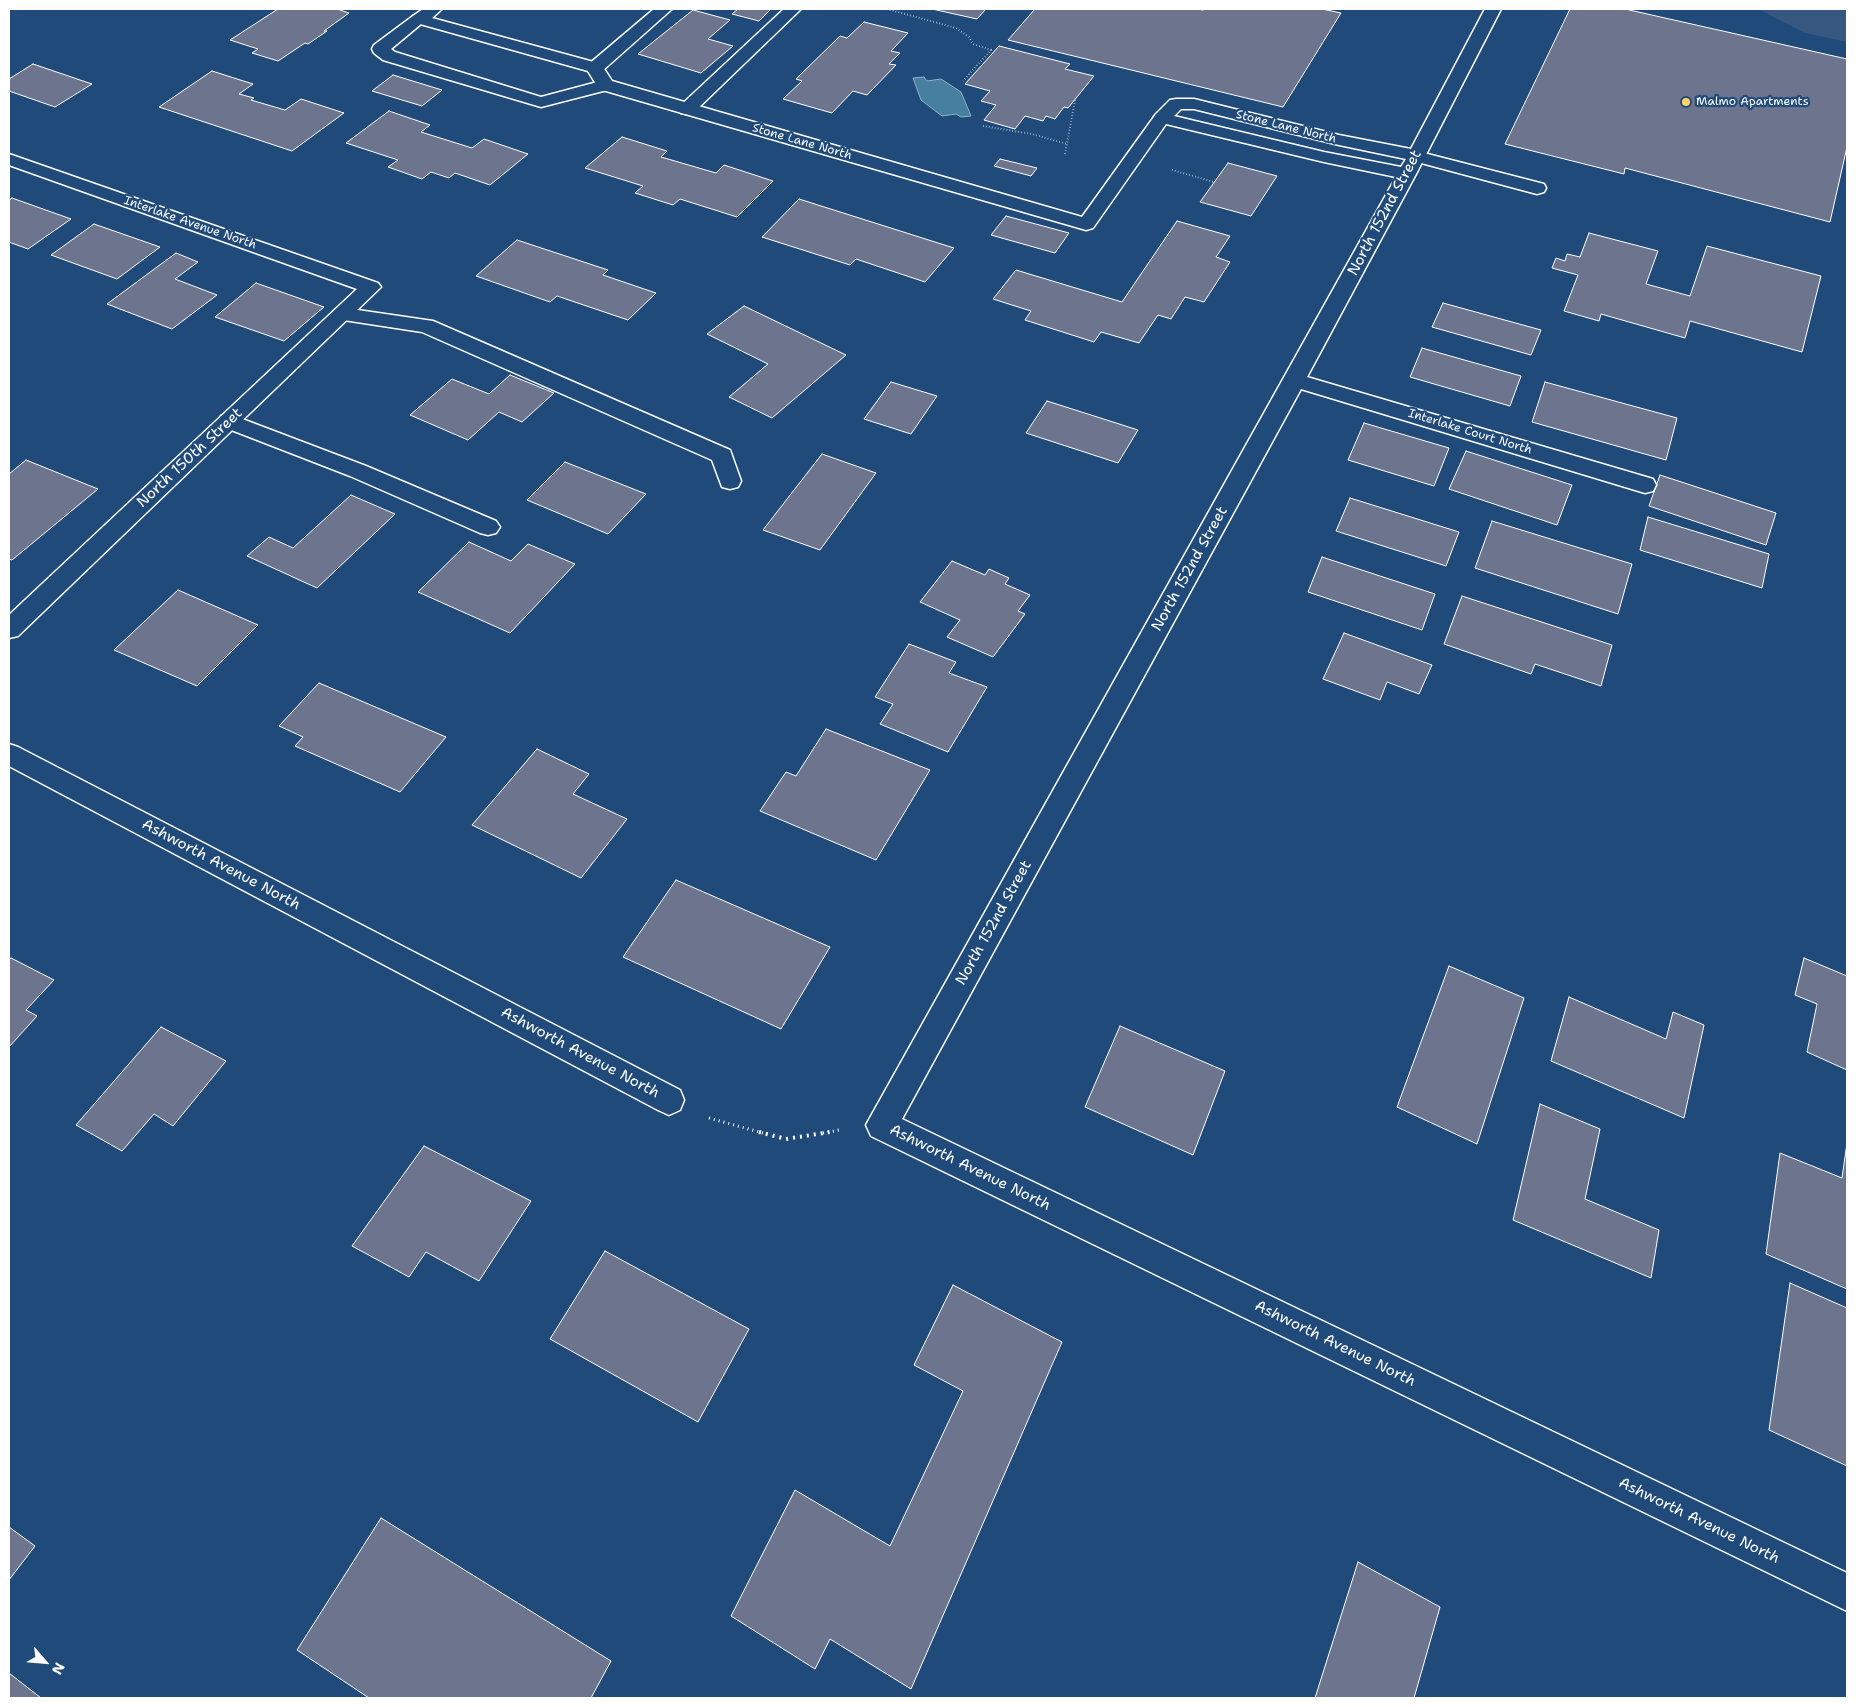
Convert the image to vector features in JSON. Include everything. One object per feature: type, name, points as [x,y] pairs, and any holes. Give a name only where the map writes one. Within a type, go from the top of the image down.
[{"type":"street","points":[[419,19],[595,68],[605,85],[541,102],[389,56],[380,49],[419,19],[434,9]]},
{"type":"street","points":[[595,68],[664,9]]},
{"type":"street","points":[[687,108],[793,9]]},
{"type":"street","name":"North 152nd Street","points":[[882,1125],[1295,380],[1411,165],[1492,9]]},
{"type":"street","name":"Stone Lane North","points":[[605,85],[1086,224],[1162,118],[1324,157],[1411,165],[1537,188]]},
{"type":"street","name":"Interlake Avenue North","points":[[9,160],[371,287]]},
{"type":"street","name":"North 150th Street","points":[[9,628],[371,287]]},
{"type":"street","points":[[344,314],[426,326],[722,455],[730,481]]},
{"type":"street","name":"Interlake Court North","points":[[1295,380],[1645,485]]},
{"type":"street","points":[[229,421],[358,471],[488,527]]},
{"type":"street","name":"Ashworth Avenue North","points":[[9,754],[669,1100]]},
{"type":"street","name":"Ashworth Avenue North","points":[[882,1125],[1847,1592]]},
{"type":"path","points":[[887,9],[914,18],[943,23],[956,28],[969,37],[973,44],[991,50],[963,81]]},
{"type":"path","points":[[1065,154],[1075,100]]},
{"type":"path","points":[[983,126],[1032,134],[1067,144]]},
{"type":"path","points":[[1183,173],[1214,182]]},
{"type":"path","name":"Ashworth Avenue North","points":[[669,1100],[715,1121],[786,1139],[882,1125]]},
{"type":"shaded area","points":[[1758,9],[1847,9],[1847,42],[1805,33]]},
{"type":"shaded area","points":[[924,77],[927,81],[941,79],[961,92],[971,116],[961,117],[956,114],[942,116],[921,100],[913,78]]},
{"type":"building","points":[[278,9],[337,9],[349,13],[308,44],[305,43],[278,61],[252,53],[258,49],[230,40]]},
{"type":"building","points":[[738,9],[771,9],[759,21],[732,14]]},
{"type":"building","points":[[932,9],[986,9],[977,19]]},
{"type":"building","points":[[1035,9],[1322,9],[1341,13],[1283,107],[1008,40]]},
{"type":"building","name":"Malmo Apartments","points":[[1570,9],[1625,9],[1847,59],[1847,147],[1830,222],[1625,168],[1624,174],[1505,144]]},
{"type":"building","points":[[693,10],[730,20],[708,39],[733,46],[701,73],[638,54]]},
{"type":"building","points":[[864,22],[908,33],[891,51],[900,53],[889,64],[896,65],[867,95],[853,91],[832,113],[783,99],[802,81],[796,79],[840,36],[847,38]]},
{"type":"building","points":[[999,46],[1070,64],[1065,69],[1094,76],[1068,108],[1064,107],[1055,119],[1046,116],[1043,121],[1025,116],[1015,129],[984,120],[996,105],[981,101],[990,91],[965,84]]},
{"type":"building","points":[[33,64],[92,84],[55,107],[9,91],[9,79]]},
{"type":"building","points":[[212,71],[253,84],[239,94],[254,98],[251,100],[285,110],[301,99],[344,113],[292,151],[159,107]]},
{"type":"building","points":[[393,75],[442,90],[422,106],[372,91]]},
{"type":"building","points":[[389,111],[430,125],[421,132],[472,148],[484,139],[528,154],[490,185],[455,173],[449,178],[431,172],[422,179],[388,167],[398,160],[346,143]]},
{"type":"building","points":[[622,137],[667,151],[661,157],[716,173],[724,165],[773,181],[737,217],[680,199],[673,205],[635,193],[643,186],[585,168]]},
{"type":"building","points":[[1000,159],[1037,168],[1031,176],[994,166]]},
{"type":"building","points":[[1228,163],[1277,176],[1251,216],[1200,202]]},
{"type":"building","points":[[12,198],[71,219],[28,249],[9,242],[9,200]]},
{"type":"building","points":[[799,199],[954,248],[925,282],[856,259],[850,265],[762,237]]},
{"type":"building","points":[[1006,216],[1069,233],[1055,253],[991,235]]},
{"type":"building","points":[[1177,221],[1230,236],[1216,257],[1230,262],[1204,302],[1185,297],[1171,319],[1158,315],[1139,343],[1101,332],[1094,342],[1025,320],[1031,311],[993,299],[1016,270],[1122,302]]},
{"type":"building","points":[[94,224],[160,247],[117,279],[51,255]]},
{"type":"building","points":[[1589,233],[1658,251],[1646,284],[1690,296],[1707,246],[1821,276],[1802,352],[1690,321],[1685,338],[1601,314],[1599,321],[1564,311],[1578,275],[1552,268],[1556,258],[1565,261],[1567,254],[1580,257]]},
{"type":"building","points":[[517,240],[608,270],[603,275],[656,293],[628,320],[557,296],[550,302],[476,276]]},
{"type":"building","points":[[176,253],[198,262],[175,279],[217,295],[172,329],[107,304]]},
{"type":"building","points":[[256,283],[324,307],[284,341],[215,317]]},
{"type":"building","points":[[1443,303],[1541,330],[1531,355],[1432,327]]},
{"type":"building","points":[[744,306],[846,355],[772,418],[729,397],[768,364],[707,334]]},
{"type":"building","points":[[1422,348],[1521,376],[1510,406],[1410,377]]},
{"type":"building","points":[[510,375],[554,393],[522,422],[499,412],[468,440],[410,415],[452,379],[489,394]]},
{"type":"building","points":[[891,382],[937,396],[911,434],[864,419]]},
{"type":"building","points":[[1545,382],[1677,418],[1666,460],[1532,422]]},
{"type":"building","points":[[1047,401],[1138,430],[1118,463],[1026,433]]},
{"type":"building","points":[[1364,423],[1449,448],[1434,486],[1348,460]]},
{"type":"building","points":[[1466,451],[1572,485],[1557,525],[1449,489]]},
{"type":"building","points":[[822,454],[876,473],[820,550],[763,530]]},
{"type":"building","points":[[26,460],[98,489],[12,560],[9,559],[9,474]]},
{"type":"building","points":[[565,462],[646,494],[608,534],[527,500]]},
{"type":"building","points":[[1660,475],[1776,513],[1766,545],[1649,506]]},
{"type":"building","points":[[351,495],[395,514],[317,588],[247,556],[269,537],[293,548]]},
{"type":"building","points":[[1350,498],[1459,532],[1446,566],[1336,531]]},
{"type":"building","points":[[1648,517],[1769,554],[1762,588],[1640,550]]},
{"type":"building","points":[[1492,521],[1632,564],[1618,614],[1475,568]]},
{"type":"building","points":[[469,542],[511,561],[528,544],[575,564],[510,633],[418,592]]},
{"type":"building","points":[[1322,557],[1435,594],[1422,630],[1308,592]]},
{"type":"building","points":[[952,561],[985,575],[989,569],[1009,578],[1005,584],[1030,595],[1018,611],[1025,614],[993,657],[947,637],[960,620],[920,602]]},
{"type":"building","points":[[178,590],[258,625],[197,686],[114,650]]},
{"type":"building","points":[[1462,596],[1612,645],[1601,686],[1535,664],[1531,674],[1444,644]]},
{"type":"building","points":[[1344,633],[1432,665],[1419,694],[1387,682],[1380,700],[1323,679]]},
{"type":"building","points":[[909,644],[956,662],[949,673],[987,687],[948,752],[880,724],[893,704],[875,697]]},
{"type":"building","points":[[319,683],[446,737],[400,792],[295,746],[303,737],[279,726]]},
{"type":"building","points":[[826,729],[930,770],[876,860],[760,811],[786,772],[796,776]]},
{"type":"building","points":[[537,749],[589,774],[573,794],[627,819],[581,878],[472,825]]},
{"type":"building","points":[[676,880],[830,947],[781,1029],[623,957]]},
{"type":"building","points":[[11,958],[54,980],[26,1010],[37,1016],[9,1047],[9,960]]},
{"type":"building","points":[[1804,958],[1847,976],[1847,1070],[1807,1052],[1817,1004],[1795,995]]},
{"type":"building","points":[[1449,966],[1524,998],[1477,1144],[1397,1107]]},
{"type":"building","points":[[1569,997],[1666,1039],[1673,1012],[1704,1025],[1684,1118],[1551,1061]]},
{"type":"building","points":[[1120,1026],[1225,1071],[1193,1155],[1085,1107]]},
{"type":"building","points":[[161,1027],[226,1061],[173,1126],[154,1114],[122,1151],[76,1125]]},
{"type":"building","points":[[1540,1104],[1600,1129],[1585,1199],[1659,1230],[1651,1278],[1513,1220]]},
{"type":"building","points":[[1847,1143],[1847,1289],[1766,1254],[1780,1153],[1842,1178]]},
{"type":"building","points":[[424,1146],[531,1201],[479,1281],[426,1252],[409,1277],[352,1246]]},
{"type":"building","points":[[605,1251],[749,1329],[698,1422],[550,1339]]},
{"type":"building","points":[[1790,1283],[1847,1308],[1847,1466],[1769,1430]]},
{"type":"building","points":[[953,1285],[1062,1342],[911,1689],[830,1639],[815,1669],[731,1616],[795,1490],[890,1546],[963,1391],[914,1365]]},
{"type":"building","points":[[381,1518],[611,1661],[591,1698],[369,1698],[297,1650]]},
{"type":"building","points":[[9,1527],[35,1546],[9,1580]]},
{"type":"building","points":[[1358,1562],[1440,1607],[1414,1698],[1315,1698]]},
{"type":"building","points":[[9,1673],[41,1698],[9,1698]]},
{"type":"place","name":"Malmo Apartments","points":[[1686,102]]}]
